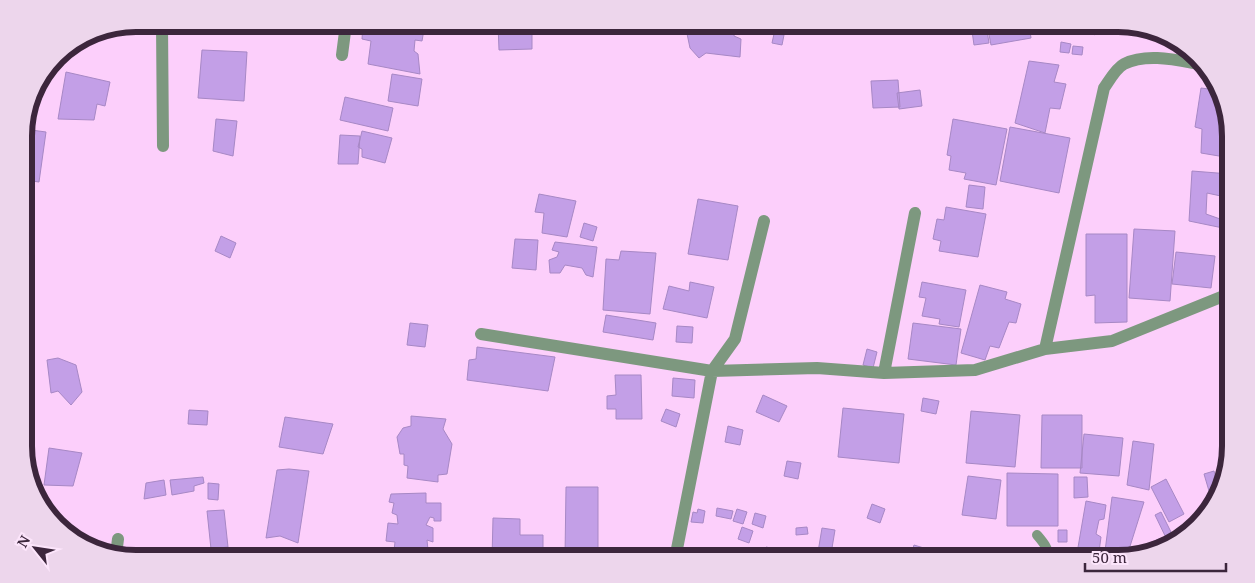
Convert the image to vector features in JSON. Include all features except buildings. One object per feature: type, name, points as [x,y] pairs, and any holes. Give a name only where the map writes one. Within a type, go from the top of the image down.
[{"type":"street","points":[[162,33],[163,146]]},
{"type":"street","points":[[342,55],[345,33]]},
{"type":"street","points":[[1045,349],[1104,88],[1122,64],[1141,59],[1167,59],[1193,64]]},
{"type":"street","points":[[884,373],[915,214]]},
{"type":"street","points":[[677,550],[712,371],[735,339],[764,222]]},
{"type":"street","points":[[481,334],[712,371],[817,368],[884,373],[975,370],[1045,349],[1112,341],[1222,297]]},
{"type":"street","points":[[117,549],[118,539]]},
{"type":"lane","points":[[1037,535],[1047,550]]}]
